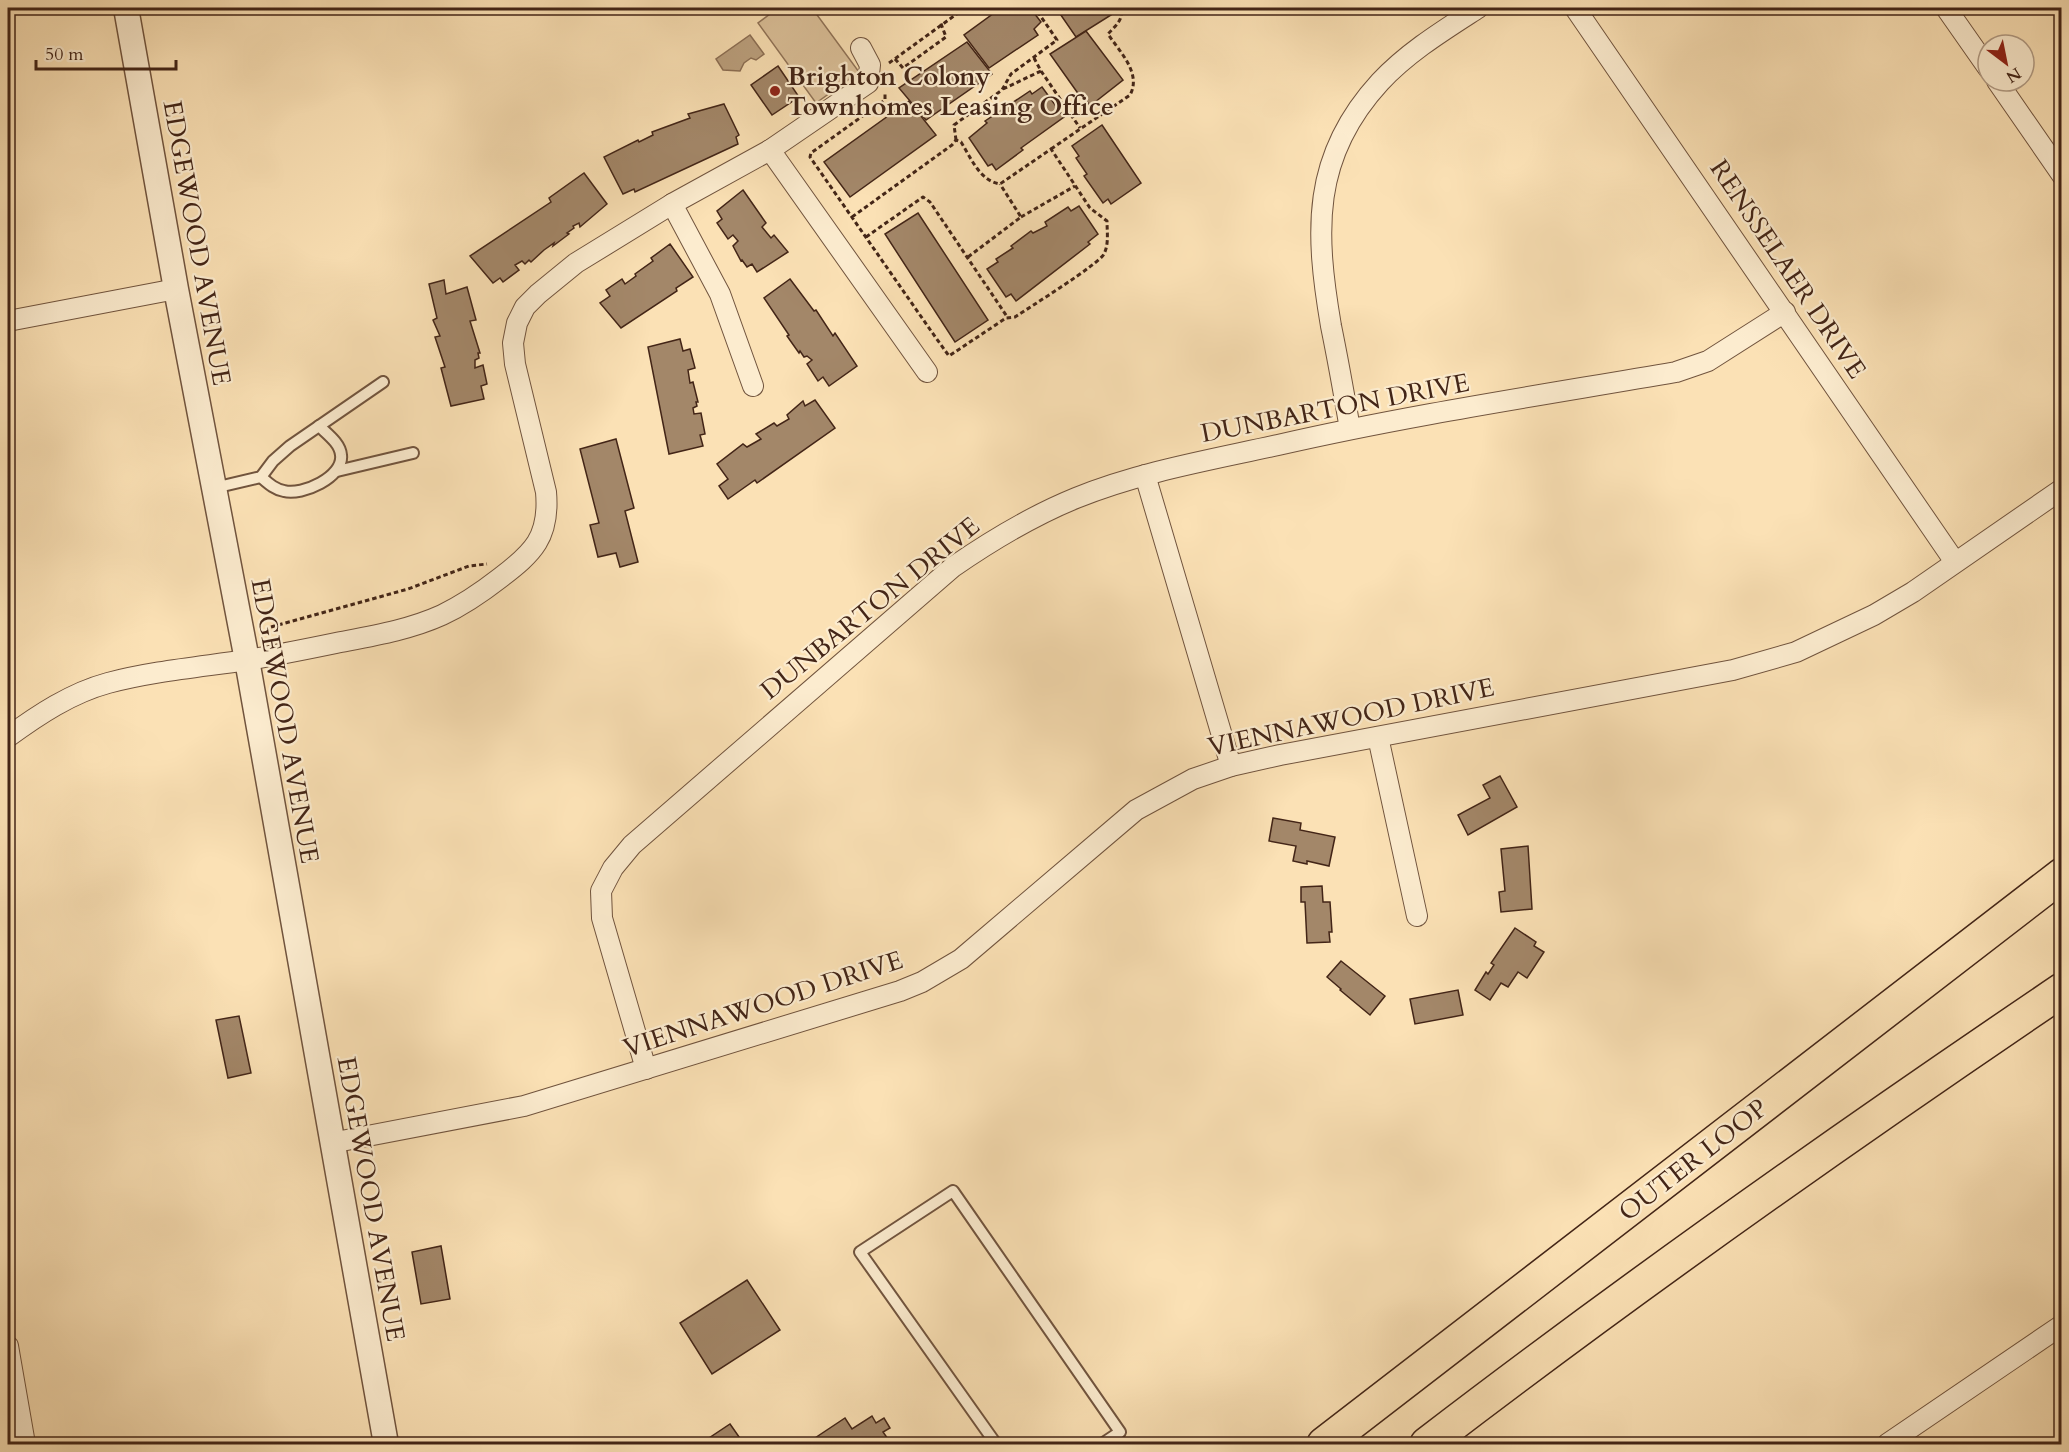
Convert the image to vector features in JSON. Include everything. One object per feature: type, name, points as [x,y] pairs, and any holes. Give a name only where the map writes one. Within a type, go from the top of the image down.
[{"type":"highway","name":"OUTER LOOP","points":[[1324,1444],[2061,875]]},
{"type":"highway","points":[[1427,1444],[1780,1183],[2061,990]]},
{"type":"street","name":"EDGEWOOD AVENUE","points":[[126,8],[176,289],[247,660],[386,1444]]},
{"type":"street","points":[[1350,429],[1326,296],[1321,245],[1322,201],[1333,156],[1345,130],[1381,81],[1404,59],[1478,8]]},
{"type":"street","name":"RENSSELAER DRIVE","points":[[1575,8],[1955,562]]},
{"type":"street","points":[[1946,8],[1976,51]]},
{"type":"street","points":[[8,737],[62,701],[104,684],[188,666],[247,660],[389,633],[441,615],[478,595],[526,558],[537,545],[548,511],[546,492],[515,364],[513,343],[517,323],[525,308],[538,294],[576,263],[672,204],[770,150],[868,82],[870,65],[861,48]]},
{"type":"street","points":[[2005,93],[2061,175]]},
{"type":"street","points":[[770,150],[927,372]]},
{"type":"street","points":[[672,204],[720,294],[753,386]]},
{"type":"street","points":[[8,321],[176,289]]},
{"type":"street","name":"DUNBARTON DRIVE","points":[[646,1069],[602,918],[601,891],[613,868],[632,845],[954,567],[993,540],[1030,519],[1075,498],[1145,475],[1350,429],[1676,372],[1708,361],[1785,312]]},
{"type":"street","points":[[1145,475],[1231,766]]},
{"type":"street","name":"VIENNAWOOD DRIVE","points":[[331,1143],[524,1106],[900,991],[922,982],[961,959],[1136,810],[1193,779],[1231,766],[1754,665],[1796,652],[1857,624],[1913,592],[2061,489]]},
{"type":"street","points":[[1378,737],[1417,916]]},
{"type":"street","points":[[1887,1444],[2061,1325]]},
{"type":"street","points":[[8,1346],[25,1444]]},
{"type":"lane","points":[[214,488],[261,477],[273,461],[290,446],[383,382]]},
{"type":"lane","points":[[319,426],[337,445],[341,454],[337,471]]},
{"type":"lane","points":[[261,477],[273,488],[286,492],[303,491],[337,471],[413,453]]},
{"type":"lane","points":[[996,1444],[860,1252],[953,1191],[1120,1432],[1102,1444]]},
{"type":"path","points":[[885,65],[965,8]]},
{"type":"path","points":[[1002,90],[1011,74],[1057,40],[1035,8]]},
{"type":"path","points":[[956,140],[961,142],[984,177],[992,183],[1000,184],[1130,95],[1133,89],[1132,68],[1108,34],[1120,20],[1122,12],[1120,8]]},
{"type":"path","points":[[895,58],[903,68],[946,37],[941,23]]},
{"type":"path","points":[[1034,58],[1080,128]]},
{"type":"path","points":[[852,217],[952,145],[956,140],[954,125],[1002,90],[1041,71]]},
{"type":"path","points":[[885,88],[885,100],[811,153],[810,157],[949,356],[1008,318],[1015,317],[1103,256],[1108,244],[1107,221],[1090,208],[1051,149]]},
{"type":"path","points":[[1000,184],[1021,218]]},
{"type":"path","points":[[968,257],[1021,218],[1075,186]]},
{"type":"path","points":[[866,237],[923,197],[930,202],[1008,318]]},
{"type":"path","points":[[271,627],[408,589],[470,566],[490,564]]},
{"type":"shaded area","points":[[778,8],[812,8],[859,72],[816,103],[758,23]]},
{"type":"shaded area","points":[[750,35],[764,54],[756,60],[751,58],[744,63],[740,71],[723,70],[716,59]]},
{"type":"building","points":[[1001,8],[1024,8],[1027,12],[1031,9],[1041,22],[1034,29],[1038,35],[989,68],[964,35]]},
{"type":"building","points":[[1056,8],[1106,8],[1111,15],[1076,37]]},
{"type":"building","points":[[1086,31],[1123,80],[1090,106],[1084,97],[1082,99],[1050,54]]},
{"type":"building","points":[[967,42],[992,74],[926,120],[899,88]]},
{"type":"building","name":"Brighton Colony Townhomes Leasing Office","points":[[778,66],[799,97],[772,115],[751,85]]},
{"type":"building","points":[[1042,87],[1064,117],[1021,148],[1023,150],[996,170],[992,164],[988,166],[969,138],[987,123],[985,121],[1030,91],[1032,94]]},
{"type":"building","points":[[909,101],[936,135],[850,197],[824,162]]},
{"type":"building","points":[[724,104],[739,135],[736,137],[738,144],[635,192],[634,189],[623,194],[604,157],[653,135],[652,132],[690,118],[688,114]]},
{"type":"building","points":[[1102,125],[1141,183],[1111,204],[1108,199],[1103,203],[1084,176],[1087,174],[1076,158],[1079,156],[1072,146]]},
{"type":"building","points":[[584,173],[607,204],[580,227],[579,223],[573,226],[574,228],[567,233],[569,234],[544,250],[531,262],[529,260],[525,264],[522,261],[515,265],[519,270],[503,282],[500,278],[493,283],[470,256],[551,202],[549,198]]},
{"type":"building","points":[[743,190],[766,223],[762,227],[771,238],[774,235],[788,252],[757,272],[752,264],[747,267],[741,261],[733,246],[738,241],[733,235],[728,239],[717,223],[722,219],[717,211]]},
{"type":"building","points":[[1079,206],[1098,234],[1088,242],[1090,244],[1016,301],[1011,294],[1006,297],[987,269],[998,262],[996,259],[1013,248],[1011,246],[1031,231],[1033,233],[1047,226],[1045,222],[1068,207],[1071,211]]},
{"type":"building","points":[[918,213],[988,320],[955,342],[885,234]]},
{"type":"building","points":[[670,244],[693,277],[676,288],[677,291],[621,328],[600,303],[610,296],[606,290],[622,279],[625,284],[653,261],[651,258]]},
{"type":"building","points":[[790,279],[814,311],[816,310],[833,336],[835,333],[857,366],[829,386],[823,377],[818,381],[807,364],[812,360],[807,356],[804,357],[800,351],[799,353],[764,298]]},
{"type":"building","points":[[444,280],[446,294],[467,287],[476,320],[470,321],[480,353],[478,353],[479,358],[475,360],[475,368],[483,365],[487,384],[481,386],[484,399],[451,406],[441,368],[445,367],[435,337],[440,336],[433,320],[437,318],[429,284]]},
{"type":"building","points":[[680,339],[683,351],[690,349],[695,368],[688,370],[690,383],[693,382],[698,402],[693,408],[694,414],[701,413],[705,434],[700,435],[703,446],[669,454],[648,347]]},
{"type":"building","points":[[815,400],[835,428],[757,483],[755,480],[728,499],[719,486],[728,479],[717,464],[743,444],[747,447],[761,439],[756,434],[774,423],[777,426],[789,419],[787,415],[803,401],[805,406]]},
{"type":"building","points":[[616,439],[634,508],[625,511],[638,562],[620,567],[616,553],[598,557],[590,525],[599,523],[580,449]]},
{"type":"building","points":[[1500,776],[1517,807],[1468,835],[1458,815],[1490,798],[1483,785]]},
{"type":"building","points":[[1273,818],[1301,823],[1300,830],[1335,837],[1329,866],[1307,861],[1307,864],[1293,861],[1296,846],[1269,841]]},
{"type":"building","points":[[1528,846],[1532,909],[1501,912],[1499,892],[1505,891],[1501,849]]},
{"type":"building","points":[[1322,886],[1323,902],[1330,902],[1332,932],[1329,932],[1330,942],[1307,943],[1305,902],[1301,902],[1301,887]]},
{"type":"building","points":[[1515,928],[1536,942],[1534,946],[1544,952],[1527,978],[1518,972],[1508,987],[1501,983],[1490,1000],[1475,990],[1486,972],[1488,974],[1494,965],[1491,963]]},
{"type":"building","points":[[1341,961],[1385,996],[1370,1015],[1327,977]]},
{"type":"building","points":[[1458,990],[1463,1015],[1415,1024],[1410,999]]},
{"type":"building","points":[[239,1016],[251,1073],[228,1078],[216,1020]]},
{"type":"building","points":[[441,1246],[450,1299],[421,1304],[412,1252]]},
{"type":"building","points":[[747,1280],[780,1330],[712,1374],[680,1323]]},
{"type":"building","points":[[872,1416],[876,1423],[884,1418],[890,1428],[883,1432],[888,1439],[880,1444],[806,1444],[845,1418],[852,1429]]},
{"type":"building","points":[[730,1424],[744,1444],[700,1444]]},
{"type":"place","name":"Brighton Colony Townhomes Leasing Office","points":[[775,91]]}]
